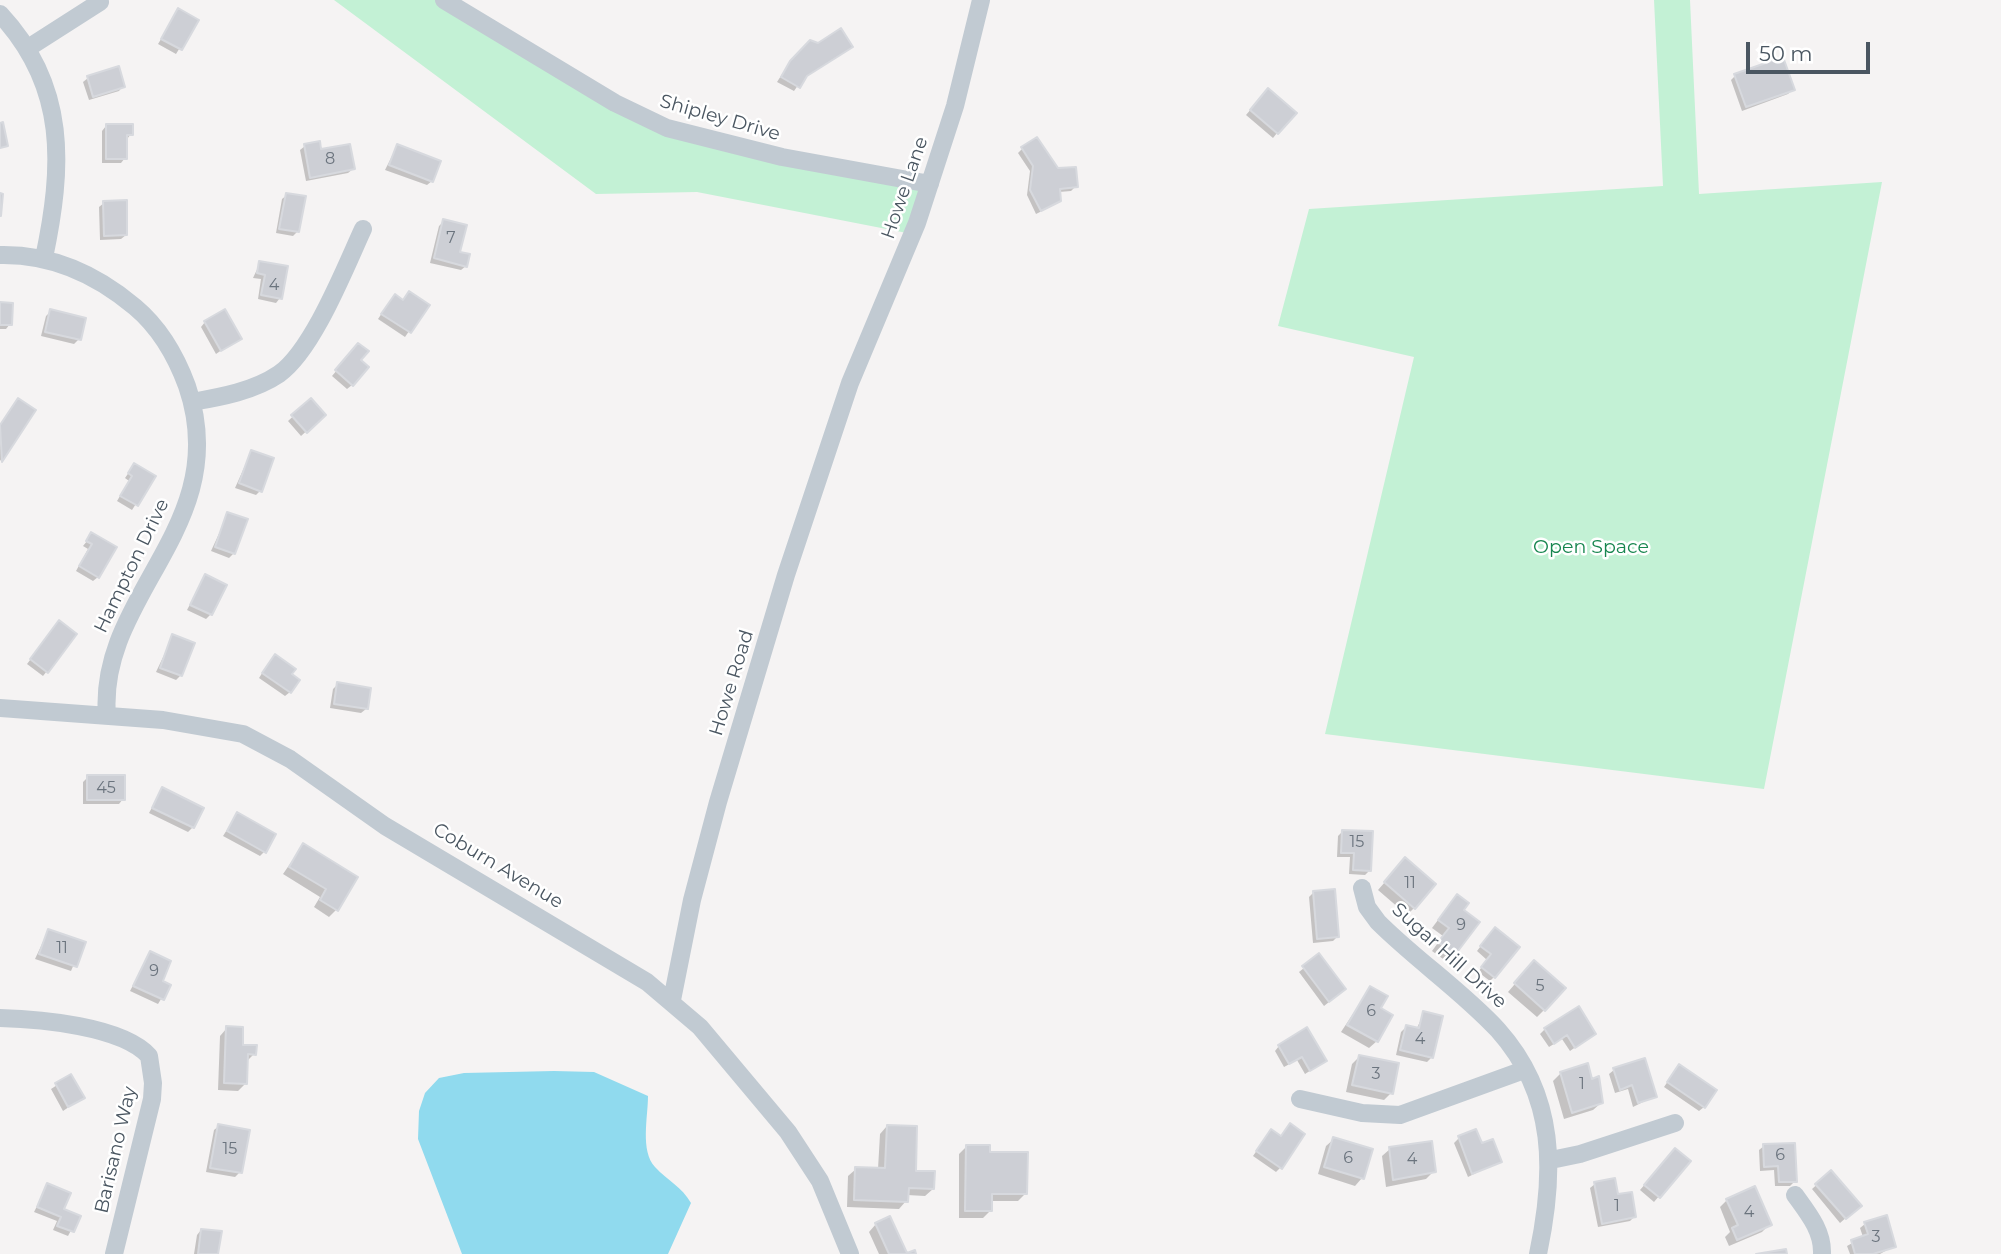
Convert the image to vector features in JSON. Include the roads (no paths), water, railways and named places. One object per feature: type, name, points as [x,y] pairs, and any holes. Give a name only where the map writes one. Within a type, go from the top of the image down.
[{"type":"street","name":"Shipley Drive","points":[[444,0],[615,103],[667,128],[782,157],[930,184]]},
{"type":"street","name":"Howe Lane","points":[[850,383],[901,263],[930,184],[955,106],[981,0]]},
{"type":"street","points":[[29,48],[100,2]]},
{"type":"street","points":[[0,14],[29,48],[49,94],[56,130],[58,166],[55,203],[44,258]]},
{"type":"street","points":[[192,402],[221,397],[262,383],[281,373],[312,332],[363,229]]},
{"type":"street","name":"Hampton Drive","points":[[0,255],[44,258],[86,274],[143,313],[170,348],[192,402],[197,446],[191,492],[180,524],[117,644],[109,668],[107,716]]},
{"type":"street","name":"Howe Road","points":[[672,1000],[692,900],[718,802],[786,575],[850,383]]},
{"type":"street","name":"Coburn Avenue","points":[[0,708],[215,727],[243,734],[266,744],[385,826],[589,945],[672,1000],[700,1027],[789,1132],[820,1181],[850,1254]]},
{"type":"street","name":"Sugar Hill Drive","points":[[1362,888],[1367,907],[1378,922],[1500,1032],[1524,1070],[1538,1102],[1551,1160],[1550,1191],[1538,1254]]},
{"type":"street","name":"Barisano Way","points":[[0,1018],[42,1021],[116,1037],[135,1044],[149,1056],[153,1083],[152,1099],[114,1254]]},
{"type":"street","points":[[1300,1099],[1362,1113],[1400,1115],[1524,1070]]},
{"type":"street","points":[[1551,1160],[1580,1154],[1675,1124]]},
{"type":"street","points":[[1795,1195],[1812,1218],[1822,1245],[1822,1254]]},
{"type":"water","points":[[594,1072],[648,1096],[646,1143],[650,1160],[691,1203],[668,1254],[462,1254],[418,1139],[419,1111],[425,1093],[439,1078],[464,1073]]},
{"type":"park label","name":"Open Space","points":[[1591,547]]}]
